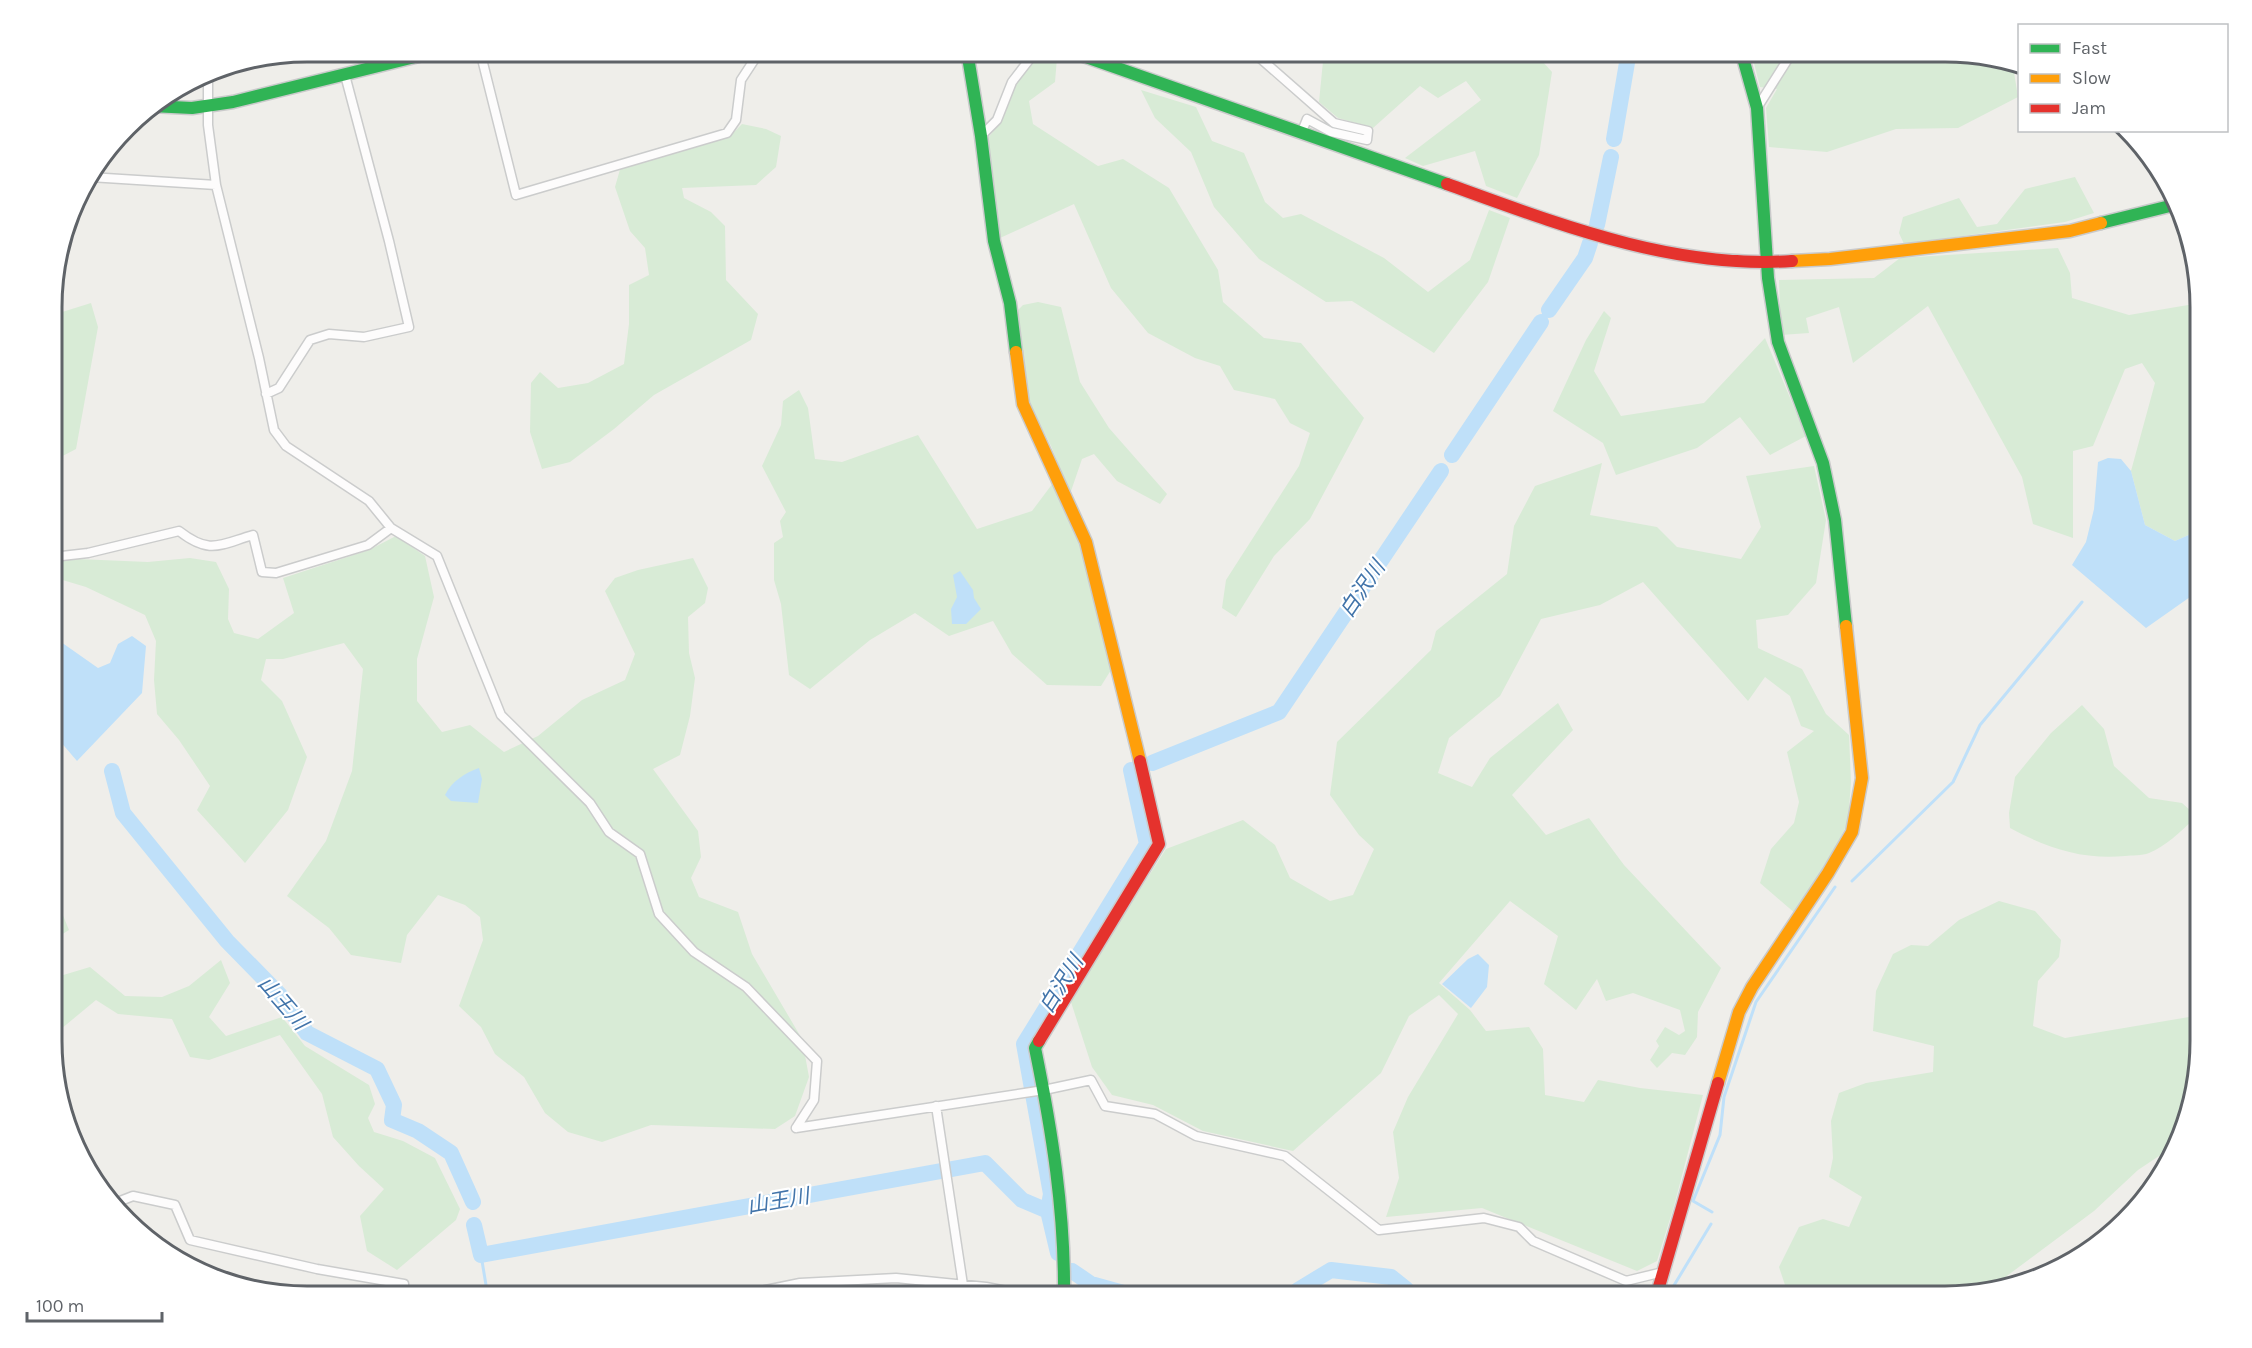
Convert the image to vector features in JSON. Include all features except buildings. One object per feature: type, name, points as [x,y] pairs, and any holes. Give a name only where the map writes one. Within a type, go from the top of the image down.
[{"type":"street","points":[[369,62],[371,68]]},
{"type":"street","points":[[163,108],[208,107],[244,101],[395,62]]},
{"type":"street","points":[[483,62],[516,195],[727,133],[736,120],[741,80],[753,62]]},
{"type":"street","points":[[969,62],[981,136],[994,242],[1010,303],[1023,404],[1086,542],[1159,844],[1035,1048],[1044,1090],[1062,1211],[1064,1286]]},
{"type":"street","points":[[981,136],[997,120],[1012,82],[1027,62]]},
{"type":"street","points":[[1100,62],[1522,212],[1606,239],[1681,255],[1767,262],[1830,259],[2070,231],[2169,206]]},
{"type":"street","points":[[1265,62],[1334,123],[1368,131],[1367,140],[1331,132],[1307,119],[1301,134]]},
{"type":"street","points":[[1659,1286],[1739,1012],[1752,987],[1828,873],[1852,832],[1862,778],[1835,520],[1823,463],[1778,342],[1767,262],[1757,108],[1744,62]]},
{"type":"street","points":[[1757,108],[1786,62]]},
{"type":"street","points":[[266,394],[279,388],[310,340],[329,334],[364,337],[410,327],[345,75]]},
{"type":"street","points":[[208,82],[208,107],[216,185],[273,430],[286,446],[369,501],[392,528],[437,556],[501,715],[590,803],[609,832],[640,854],[659,914],[694,952],[746,987],[818,1061],[814,1100],[796,1128],[1044,1090],[1091,1080],[1105,1106],[1155,1114],[1196,1136],[1285,1156],[1379,1230],[1484,1218],[1519,1227],[1533,1241],[1626,1281],[1663,1272]]},
{"type":"street","points":[[98,178],[216,185]]},
{"type":"street","points":[[62,556],[88,554],[179,531],[190,540],[211,548],[253,534],[262,572],[276,573],[368,545],[392,528]]},
{"type":"street","points":[[936,1106],[963,1285]]},
{"type":"street","points":[[120,1201],[133,1196],[175,1205],[190,1240],[317,1269],[405,1284],[405,1286]]},
{"type":"street","points":[[785,1286],[800,1283],[896,1278],[974,1286]]},
{"type":"green space","points":[[1034,62],[1057,62],[1055,82],[1029,101],[1033,124],[1098,166],[1123,159],[1169,188],[1218,270],[1223,302],[1264,338],[1301,343],[1364,418],[1310,519],[1274,556],[1236,617],[1222,608],[1226,580],[1299,466],[1310,433],[1290,423],[1275,399],[1234,390],[1220,366],[1195,358],[1148,333],[1111,288],[1074,204],[1000,238],[987,139],[1001,122],[1014,85]]},
{"type":"green space","points":[[1323,62],[1543,62],[1552,72],[1539,155],[1517,198],[1486,186],[1475,151],[1423,166],[1405,158],[1481,100],[1466,81],[1438,98],[1420,86],[1373,128],[1338,118],[1319,102]]},
{"type":"green space","points":[[1754,62],[1962,62],[2014,72],[2018,97],[1958,128],[1896,129],[1827,152],[1769,147],[1766,108],[1777,89],[1760,87]]},
{"type":"green space","points":[[1141,90],[1196,107],[1212,141],[1244,153],[1265,202],[1283,218],[1301,214],[1384,258],[1428,292],[1470,260],[1489,210],[1510,218],[1488,282],[1434,353],[1352,301],[1326,302],[1259,259],[1214,207],[1191,152],[1155,118]]},
{"type":"green space","points":[[742,124],[766,129],[781,136],[776,167],[756,185],[682,188],[684,198],[711,212],[725,226],[726,280],[758,314],[751,340],[654,395],[570,462],[542,469],[530,432],[531,383],[540,372],[558,388],[588,383],[624,364],[629,324],[629,285],[649,275],[645,248],[630,231],[615,187],[621,166],[730,136]]},
{"type":"green space","points":[[2075,177],[2094,213],[2065,222],[1904,244],[1899,233],[1903,217],[1959,198],[1977,227],[1997,224],[2025,189]]},
{"type":"green space","points":[[2058,248],[2070,273],[2072,298],[2129,315],[2190,305],[2190,534],[2175,541],[2145,525],[2131,471],[2155,383],[2142,363],[2125,369],[2093,446],[2073,451],[2073,538],[2033,524],[2022,477],[1928,306],[1853,363],[1839,307],[1806,318],[1809,333],[1781,335],[1779,280],[1874,278],[1900,258]]},
{"type":"green space","points":[[1038,302],[1061,307],[1080,382],[1109,428],[1167,494],[1160,504],[1117,481],[1094,454],[1082,459],[1070,494],[1051,446],[1028,400],[1016,312],[1023,305]]},
{"type":"green space","points":[[91,303],[98,327],[76,449],[62,456],[62,312]]},
{"type":"green space","points":[[1604,311],[1611,318],[1594,371],[1621,416],[1704,403],[1765,338],[1806,436],[1770,455],[1740,417],[1697,448],[1616,475],[1603,443],[1553,411],[1586,340]]},
{"type":"green space","points":[[799,390],[808,408],[815,459],[842,462],[918,435],[977,529],[1032,511],[1053,483],[1079,538],[1111,670],[1101,686],[1047,685],[1012,654],[993,621],[949,636],[915,613],[870,640],[810,689],[789,675],[781,604],[774,580],[774,543],[783,537],[780,521],[786,512],[762,466],[781,425],[783,401]]},
{"type":"green space","points":[[1602,463],[1590,515],[1657,527],[1677,547],[1741,559],[1761,527],[1746,476],[1814,466],[1826,520],[1816,583],[1788,615],[1756,620],[1758,648],[1802,669],[1826,714],[1849,735],[1851,782],[1848,822],[1832,855],[1796,914],[1760,883],[1771,849],[1794,823],[1799,802],[1787,752],[1814,731],[1801,726],[1790,696],[1765,677],[1748,701],[1643,582],[1600,605],[1541,619],[1500,696],[1449,738],[1438,773],[1472,787],[1490,758],[1558,703],[1573,730],[1512,795],[1546,835],[1589,818],[1624,865],[1721,968],[1698,1012],[1697,1037],[1685,1055],[1672,1053],[1657,1068],[1650,1060],[1659,1046],[1656,1041],[1665,1027],[1679,1035],[1685,1031],[1680,1010],[1633,993],[1606,1001],[1597,979],[1576,1010],[1544,984],[1558,936],[1510,901],[1439,983],[1470,1010],[1486,1031],[1529,1027],[1543,1049],[1545,1095],[1584,1102],[1598,1080],[1640,1088],[1703,1095],[1657,1261],[1637,1271],[1482,1208],[1386,1217],[1399,1178],[1393,1132],[1408,1097],[1458,1014],[1439,995],[1409,1016],[1381,1073],[1293,1151],[1203,1131],[1153,1105],[1112,1095],[1092,1067],[1070,999],[1166,849],[1243,820],[1275,845],[1290,878],[1330,901],[1353,895],[1374,849],[1359,835],[1330,795],[1337,742],[1431,650],[1436,631],[1507,574],[1514,526],[1535,486]]},
{"type":"green space","points":[[396,536],[425,556],[434,597],[417,659],[417,701],[442,732],[470,725],[504,752],[538,736],[582,700],[625,680],[635,654],[605,591],[615,578],[638,570],[693,558],[708,588],[705,603],[688,617],[689,653],[695,678],[690,716],[680,755],[653,769],[698,831],[701,857],[691,878],[699,897],[738,912],[752,954],[802,1039],[809,1077],[795,1116],[775,1129],[651,1125],[602,1142],[568,1132],[545,1113],[524,1077],[495,1054],[481,1027],[459,1006],[483,940],[480,917],[465,905],[438,895],[407,935],[401,963],[351,955],[329,928],[287,896],[326,841],[352,771],[363,669],[344,643],[283,659],[266,659],[261,680],[282,701],[307,757],[288,810],[245,863],[197,810],[210,786],[179,740],[157,714],[154,680],[156,641],[145,615],[86,587],[62,580],[62,558],[148,562],[190,558],[216,562],[229,589],[228,619],[234,633],[258,639],[294,613],[283,578],[369,550]]},
{"type":"green space","points":[[2082,705],[2104,729],[2114,766],[2149,798],[2182,803],[2190,810],[2190,823],[2161,847],[2149,853],[2110,857],[2080,854],[2052,847],[2010,828],[2009,813],[2015,777],[2051,733]]},
{"type":"green space","points":[[1999,901],[2035,911],[2061,940],[2059,957],[2038,981],[2033,1026],[2065,1038],[2190,1018],[2190,1058],[2186,1089],[2165,1150],[2138,1170],[2094,1211],[2002,1280],[1962,1286],[1785,1286],[1779,1267],[1799,1227],[1823,1219],[1849,1227],[1862,1197],[1829,1177],[1833,1158],[1831,1121],[1839,1093],[1866,1083],[1933,1072],[1934,1046],[1873,1031],[1876,991],[1893,954],[1911,945],[1928,946],[1959,920]]},
{"type":"green space","points":[[62,913],[69,930],[62,934]]},
{"type":"green space","points":[[221,960],[230,983],[209,1017],[226,1036],[282,1017],[305,1046],[369,1085],[375,1104],[368,1118],[374,1132],[403,1141],[435,1158],[460,1209],[456,1220],[397,1270],[367,1251],[360,1216],[384,1189],[333,1137],[322,1094],[280,1035],[209,1060],[190,1057],[172,1019],[118,1014],[96,1000],[62,1028],[62,975],[90,967],[125,996],[162,997],[189,986]]},
{"type":"water","points":[[2108,458],[2121,459],[2131,471],[2145,525],[2175,541],[2190,534],[2190,597],[2146,628],[2072,565],[2086,542],[2094,509],[2098,462]]},
{"type":"water","points":[[960,571],[973,590],[974,598],[981,609],[966,624],[952,624],[951,609],[957,597],[953,575]]},
{"type":"water","points":[[132,636],[146,646],[142,693],[77,761],[62,744],[62,643],[98,668],[110,663],[118,644]]},
{"type":"water","points":[[479,768],[482,779],[478,803],[451,801],[445,795],[459,778]]},
{"type":"water","points":[[1478,954],[1489,965],[1487,987],[1471,1008],[1442,984],[1468,959]]},
{"type":"waterway","name":"白沢川","points":[[1614,139],[1627,62]]},
{"type":"waterway","name":"白沢川","points":[[1597,225],[1611,157]]},
{"type":"waterway","name":"白沢川","points":[[1549,310],[1585,258],[1590,243]]},
{"type":"waterway","name":"白沢川","points":[[1452,455],[1541,322]]},
{"type":"waterway","name":"白沢川","points":[[1152,763],[1279,712],[1441,471]]},
{"type":"waterway","points":[[1852,881],[1953,782],[1980,725],[2082,602]]},
{"type":"waterway","name":"白沢川","points":[[1058,1253],[1048,1211],[1051,1194],[1024,1044],[1147,844],[1131,770]]},
{"type":"waterway","name":"山王川","points":[[112,771],[123,813],[227,941],[279,994],[307,1033],[377,1069],[394,1105],[392,1120],[418,1131],[451,1153],[473,1202]]},
{"type":"waterway","points":[[1712,1212],[1693,1201],[1720,1135],[1724,1097],[1756,1002],[1835,887]]},
{"type":"waterway","name":"山王川","points":[[474,1225],[481,1255],[985,1163],[1022,1200],[1048,1211]]},
{"type":"waterway","points":[[1674,1286],[1711,1224]]},
{"type":"waterway","points":[[481,1255],[486,1286]]},
{"type":"waterway","name":"山王川","points":[[1305,1286],[1331,1270],[1391,1277],[1402,1286]]},
{"type":"waterway","name":"山王川","points":[[1072,1271],[1091,1284],[1098,1286]]},
{"type":"traffic: fast","points":[[165,107],[192,108],[233,102],[395,62]]},
{"type":"traffic: fast","points":[[969,62],[994,241],[1010,303],[1016,352]]},
{"type":"traffic: fast","points":[[1100,62],[1447,184]]},
{"type":"traffic: fast","points":[[1744,62],[1757,108],[1768,278],[1778,342],[1823,463],[1835,520],[1846,626]]},
{"type":"traffic: fast","points":[[2101,223],[2169,206]]},
{"type":"traffic: fast","points":[[1039,1041],[1035,1048],[1047,1110],[1060,1203],[1064,1286]]},
{"type":"traffic: slow","points":[[1792,261],[1830,259],[2070,231],[2101,223]]},
{"type":"traffic: slow","points":[[1016,352],[1023,404],[1086,542],[1140,761]]},
{"type":"traffic: slow","points":[[1718,1083],[1739,1012],[1752,987],[1828,873],[1852,832],[1862,778],[1846,626]]},
{"type":"traffic: jam","points":[[1447,184],[1573,228],[1659,251],[1747,262],[1792,261]]},
{"type":"traffic: jam","points":[[1039,1041],[1159,844],[1140,761]]},
{"type":"traffic: jam","points":[[1659,1286],[1718,1083]]}]
